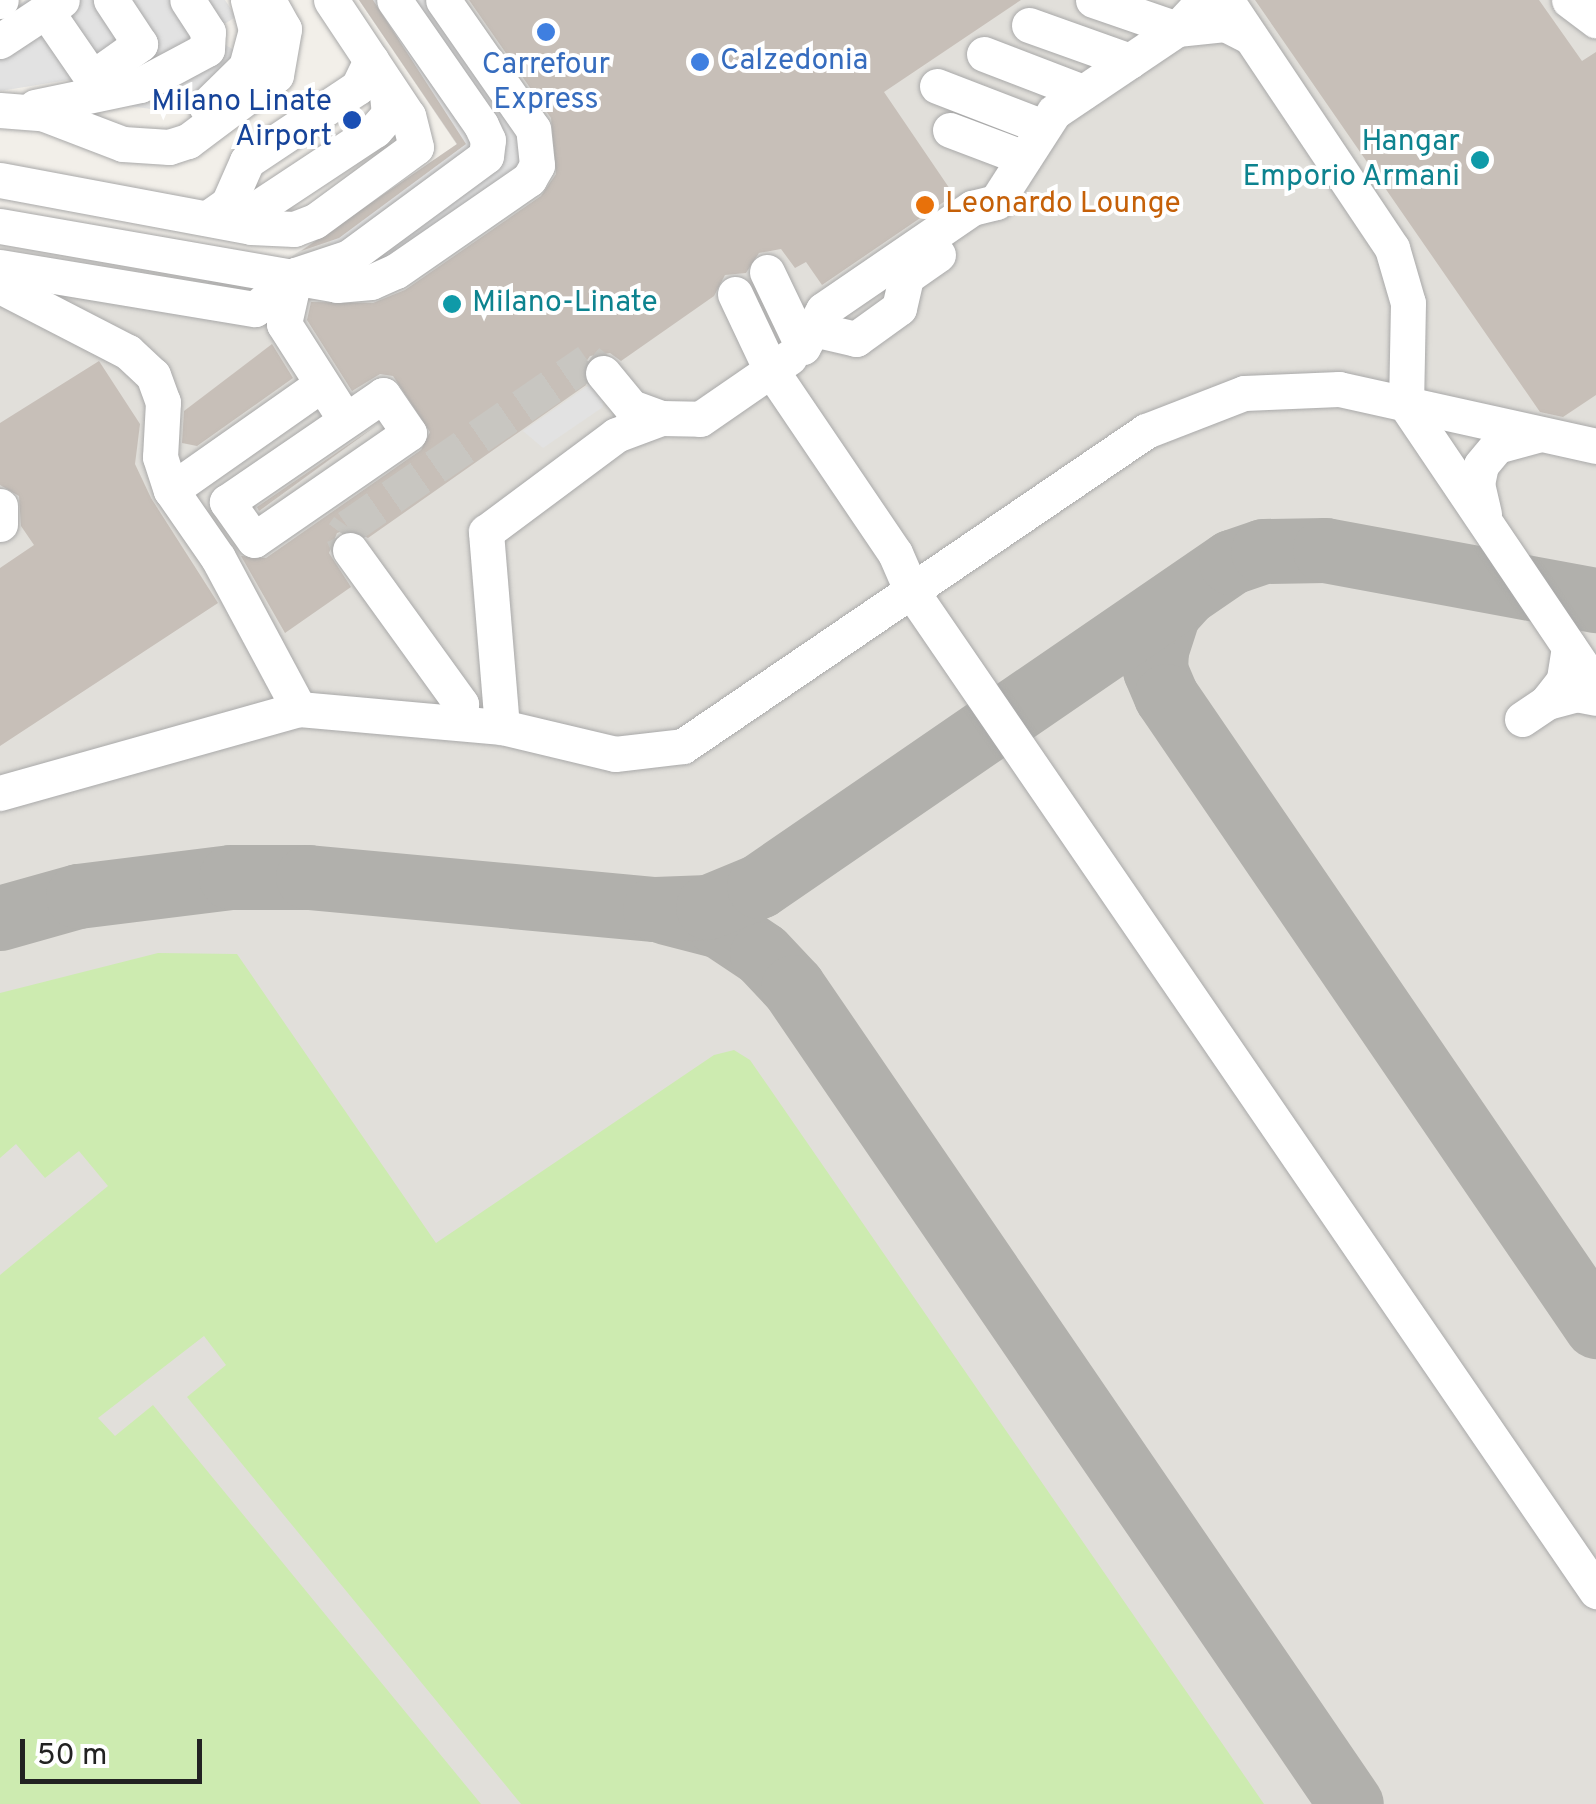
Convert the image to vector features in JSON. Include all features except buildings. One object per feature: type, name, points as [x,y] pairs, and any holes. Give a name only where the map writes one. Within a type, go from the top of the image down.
[{"type":"lane","points":[[13,107],[74,89],[140,44],[111,0]]},
{"type":"lane","points":[[13,107],[64,105],[140,85],[206,49],[208,32],[187,0]]},
{"type":"lane","points":[[13,107],[149,123],[198,111],[246,67],[256,30],[248,0]]},
{"type":"lane","points":[[13,107],[123,144],[188,141],[276,75],[284,30],[268,0]]},
{"type":"lane","points":[[0,180],[212,215],[251,227],[294,229],[405,159],[416,147],[416,132],[331,0]]},
{"type":"lane","points":[[0,267],[255,308],[295,275],[349,257],[486,156],[488,140],[480,125],[394,0]]},
{"type":"lane","points":[[0,226],[355,285],[396,271],[529,179],[538,164],[533,129],[443,0]]},
{"type":"lane","points":[[1094,0],[1149,46]]},
{"type":"lane","points":[[1149,0],[1149,46]]},
{"type":"lane","points":[[1226,0],[1392,248],[1408,303],[1406,405],[1596,686]]},
{"type":"lane","points":[[1569,0],[1596,20]]},
{"type":"lane","points":[[0,41],[54,6],[92,78]]},
{"type":"lane","points":[[603,373],[646,413],[700,419],[788,358],[856,339],[899,308],[906,277],[986,222],[1038,134],[1149,46],[1224,24],[1250,37]]},
{"type":"lane","points":[[1149,46],[1018,32],[1149,46]]},
{"type":"lane","points":[[212,215],[228,204],[247,161],[379,72]]},
{"type":"lane","points":[[1038,134],[943,99],[1038,134]]},
{"type":"lane","points":[[788,358],[823,310],[972,208],[996,202]]},
{"type":"lane","points":[[0,246],[246,285],[241,306]]},
{"type":"lane","points":[[295,275],[284,324],[328,402]]},
{"type":"lane","points":[[0,286],[128,352],[154,375],[162,402],[160,457],[170,490],[218,558],[299,709]]},
{"type":"lane","points":[[788,358],[742,289],[788,358],[896,553],[912,592],[1596,1591]]},
{"type":"lane","points":[[0,793],[299,709],[502,727],[615,754],[684,746],[1177,414],[1278,388],[1339,389],[1596,446]]},
{"type":"lane","points":[[170,490],[328,402],[383,395],[409,433],[254,540],[227,502],[328,402]]},
{"type":"lane","points":[[502,727],[483,542],[492,522],[639,422],[646,413]]},
{"type":"lane","points":[[1494,538],[1480,505],[1481,466],[1517,436],[1542,434]]},
{"type":"lane","points":[[0,506],[0,524]]},
{"type":"lane","points":[[350,550],[461,704],[458,722]]},
{"type":"lane","points":[[1569,647],[1564,680],[1534,711],[1576,694],[1596,698]]},
{"type":"shaded area","points":[[26,0],[225,0],[236,17],[214,30],[218,41],[236,51],[202,95],[165,111],[73,98],[74,79],[0,91],[0,18]]},
{"type":"shaded area","points":[[359,0],[1596,0],[1596,1804],[0,1804],[0,272],[202,309],[216,248],[285,261],[457,145]]},
{"type":"shaded area","points":[[359,0],[425,0],[534,160],[371,271],[331,252],[330,231],[457,144]]},
{"type":"shaded area","points":[[592,383],[602,390],[603,407],[543,448],[523,431]]},
{"type":"green space","points":[[158,953],[237,954],[436,1243],[714,1055],[734,1050],[750,1060],[1264,1804],[521,1804],[187,1397],[226,1365],[204,1336],[98,1418],[115,1436],[153,1405],[481,1804],[0,1804],[0,1275],[108,1186],[79,1151],[45,1178],[16,1144],[0,1158],[0,993]]},
{"type":"taxiway","points":[[0,918],[78,896],[231,877],[308,877],[655,909],[708,907],[759,886],[1231,562],[1263,551],[1325,550],[1596,600]]},
{"type":"taxiway","points":[[1184,595],[1168,613],[1156,650],[1155,670],[1166,696],[1596,1326]]},
{"type":"taxiway","points":[[666,912],[720,926],[762,954],[793,987],[1351,1804]]},
{"type":"tunnel","points":[[350,550],[343,534],[348,527],[588,361],[603,373]]},
{"type":"place","name":"Carrefour Express","points":[[546,32]]},
{"type":"place","name":"Calzedonia","points":[[700,62]]},
{"type":"place","name":"Milano Linate Airport","points":[[352,120]]},
{"type":"place","name":"Hangar Emporio Armani","points":[[1480,160]]},
{"type":"place","name":"Leonardo Lounge","points":[[925,205]]},
{"type":"place","name":"Milano-Linate","points":[[452,304]]}]
